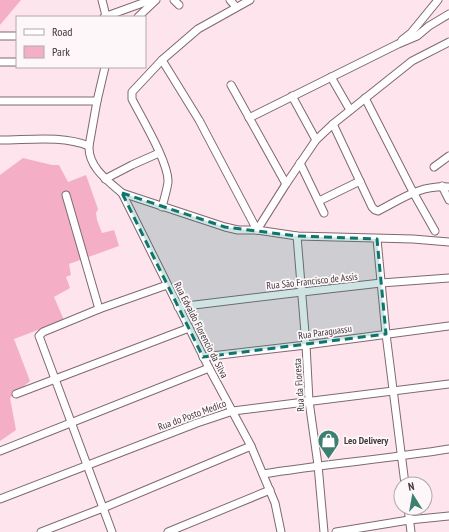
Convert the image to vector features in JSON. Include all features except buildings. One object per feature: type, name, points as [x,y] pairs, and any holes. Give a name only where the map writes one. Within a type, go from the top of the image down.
[{"type":"street","points":[[102,0],[105,16]]},
{"type":"street","points":[[107,16],[139,2],[151,0]]},
{"type":"street","points":[[139,16],[156,0]]},
{"type":"street","points":[[230,0],[236,7]]},
{"type":"street","points":[[162,207],[168,182],[159,153],[132,99],[131,95],[133,90],[162,60],[198,29],[250,0]]},
{"type":"street","points":[[398,44],[411,33],[438,0]]},
{"type":"street","points":[[249,118],[417,36],[429,26],[449,14]]},
{"type":"street","points":[[0,36],[16,36]]},
{"type":"street","points":[[257,230],[316,140],[350,110],[412,61],[449,42]]},
{"type":"street","points":[[162,60],[199,120],[257,230]]},
{"type":"street","points":[[0,62],[16,62]]},
{"type":"street","points":[[0,140],[74,141],[89,146],[105,68]]},
{"type":"street","points":[[331,77],[350,110]]},
{"type":"street","points":[[231,85],[286,184]]},
{"type":"street","points":[[292,96],[316,140]]},
{"type":"street","points":[[365,98],[413,192],[435,231]]},
{"type":"street","points":[[0,101],[97,101]]},
{"type":"street","points":[[333,124],[375,210],[378,211],[413,192],[431,187],[446,187],[449,200]]},
{"type":"street","name":"Rua Edvaldo Florencio da Silva","points":[[89,146],[88,153],[94,166],[122,193],[208,368],[251,446],[275,503],[281,532]]},
{"type":"street","points":[[105,178],[159,153]]},
{"type":"street","points":[[434,167],[449,156]]},
{"type":"street","points":[[300,163],[324,213]]},
{"type":"street","points":[[319,201],[360,181]]},
{"type":"street","points":[[122,193],[225,228],[238,230],[257,230],[297,236],[446,241]]},
{"type":"street","points":[[66,195],[99,309]]},
{"type":"street","name":"Rua da Floresta","points":[[297,236],[309,401],[318,465],[324,532]]},
{"type":"street","points":[[377,239],[392,392],[403,476]]},
{"type":"street","name":"Rua São Francisco de Assis","points":[[178,307],[381,283],[449,278]]},
{"type":"street","points":[[112,532],[39,339],[40,334],[99,309],[167,285]]},
{"type":"street","name":"Rua Paraguassu","points":[[203,356],[306,345],[449,326]]},
{"type":"street","points":[[16,394],[189,328]]},
{"type":"street","points":[[0,452],[71,422],[208,368]]},
{"type":"street","name":"Rua do Posto Medico","points":[[0,499],[197,423],[233,411],[449,384]]},
{"type":"street","points":[[41,532],[103,508],[251,446]]},
{"type":"street","points":[[263,474],[318,465],[401,457],[449,449]]},
{"type":"street","points":[[168,532],[270,490]]},
{"type":"street","points":[[409,516],[411,532]]},
{"type":"street","points":[[336,532],[409,520],[449,516]]},
{"type":"highlighted area","points":[[122,193],[225,227],[297,236],[377,239],[386,334],[203,357]]},
{"type":"green space","points":[[0,0],[21,0],[0,25]]},
{"type":"green space","points":[[23,158],[52,165],[59,165],[68,182],[86,175],[98,209],[96,213],[97,220],[102,233],[114,230],[119,246],[69,264],[71,275],[66,277],[70,288],[54,297],[64,320],[14,339],[30,381],[10,398],[16,430],[0,441],[0,175]]},
{"type":"place","name":"Leo Delivery","points":[[328,460]]}]
